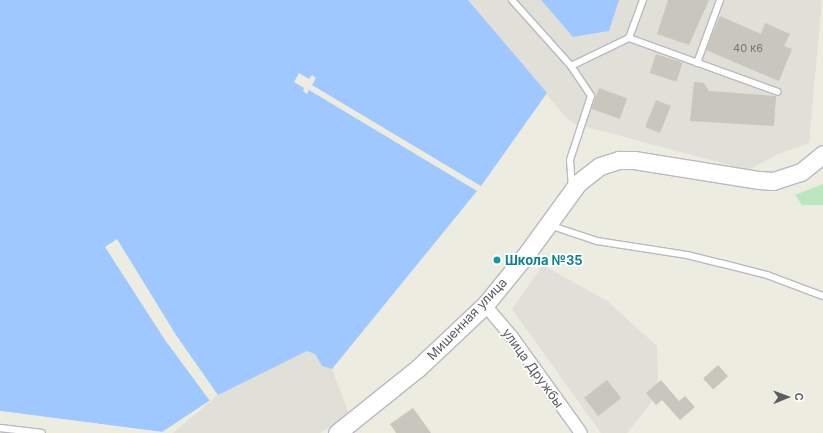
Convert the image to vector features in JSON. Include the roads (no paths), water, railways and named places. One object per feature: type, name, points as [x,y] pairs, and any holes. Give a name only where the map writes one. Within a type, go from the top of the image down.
[{"type":"main road","name":"Мишенная улица","points":[[337,433],[417,369],[485,305],[548,225],[573,190],[593,170],[619,160],[653,162],[766,181],[794,175],[811,166],[823,154]]},
{"type":"street","name":"улица Дружбы","points":[[485,305],[512,337],[581,433]]},
{"type":"lane","points":[[512,0],[571,66],[591,96],[570,160],[573,190]]},
{"type":"lane","points":[[571,66],[628,38],[643,0]]},
{"type":"lane","points":[[697,62],[720,0]]},
{"type":"lane","points":[[628,38],[778,92]]},
{"type":"lane","points":[[548,225],[597,241],[687,255],[720,263],[767,276],[823,296]]},
{"type":"lane","points":[[0,428],[42,433]]},
{"type":"water","points":[[0,0],[468,0],[547,93],[481,186],[312,85],[316,78],[312,75],[309,79],[299,73],[294,82],[304,88],[303,91],[307,94],[309,90],[477,191],[332,369],[322,366],[315,354],[307,351],[218,395],[162,432],[0,411]]},
{"type":"water","points":[[541,0],[619,0],[609,31],[573,37]]},
{"type":"place","name":"Школа №35","points":[[497,260]]}]
